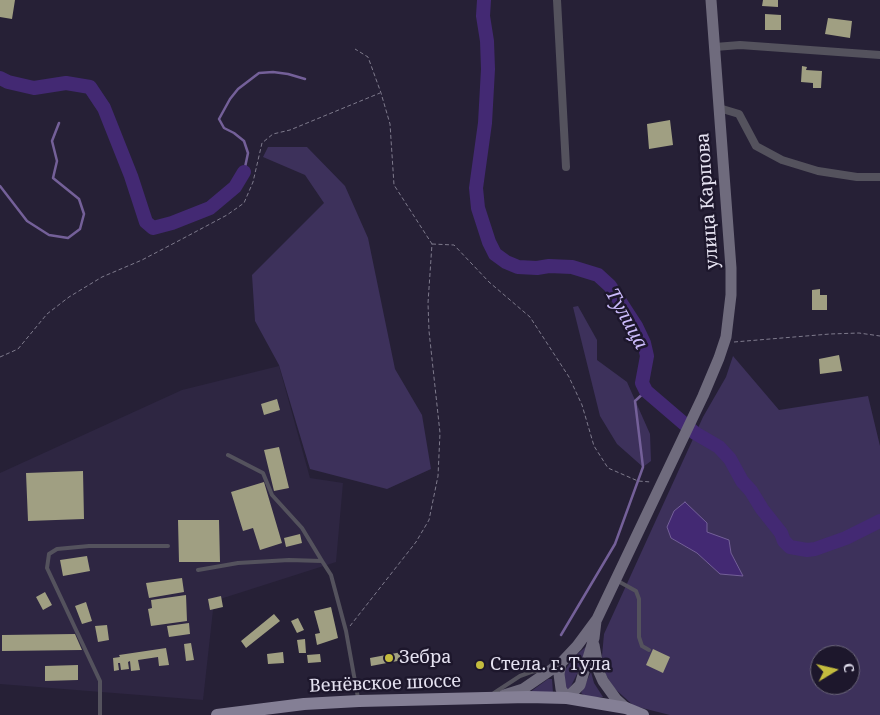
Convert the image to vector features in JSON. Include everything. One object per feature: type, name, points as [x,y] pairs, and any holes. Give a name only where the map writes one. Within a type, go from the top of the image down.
[{"type":"main road","name":"улица Карпова","points":[[597,620],[703,396],[726,337],[731,268],[711,0]]},
{"type":"main road","points":[[558,666],[561,689],[567,698],[580,685],[594,638],[597,620]]},
{"type":"main road","points":[[486,698],[523,689],[558,666],[577,646],[597,620]]},
{"type":"main road","points":[[594,638],[595,653],[603,681],[616,699],[626,708]]},
{"type":"main road","name":"Венёвское шоссе","points":[[217,715],[243,714],[304,704],[359,701],[567,698],[626,708],[643,715]]},
{"type":"street","points":[[557,0],[566,167]]},
{"type":"street","points":[[715,47],[740,45],[880,55]]},
{"type":"street","points":[[719,108],[739,114],[756,146],[782,160],[818,171],[857,177],[880,177]]},
{"type":"lane","points":[[228,455],[263,473],[275,500],[302,528],[331,575],[346,631],[359,701]]},
{"type":"lane","points":[[100,715],[100,681],[47,568],[49,554],[58,550],[88,546],[168,546]]},
{"type":"lane","points":[[198,570],[238,563],[289,560],[322,561]]},
{"type":"lane","points":[[616,580],[636,591],[639,599],[639,637],[642,646],[649,650]]},
{"type":"path","points":[[346,631],[416,542],[429,520],[438,476],[440,433],[428,303],[432,244],[394,185],[390,124],[368,57],[355,49]]},
{"type":"path","points":[[0,357],[18,350],[47,314],[69,297],[102,277],[142,260],[182,239],[244,203],[253,182],[262,143],[273,134],[290,130],[381,93]]},
{"type":"path","points":[[432,244],[454,245],[488,282],[530,316],[569,377],[582,405],[594,446],[608,468],[638,481],[662,482]]},
{"type":"path","points":[[726,337],[734,342],[830,334],[880,336]]},
{"type":"shaded area","points":[[268,147],[307,147],[345,186],[368,238],[395,369],[422,415],[431,469],[387,489],[310,469],[279,365],[255,321],[252,275],[324,203],[305,175],[263,157]]},
{"type":"shaded area","points":[[578,306],[597,340],[597,360],[627,382],[650,434],[651,461],[643,467],[617,444],[600,416],[573,307]]},
{"type":"shaded area","points":[[733,356],[779,410],[868,396],[880,446],[880,715],[670,715],[634,706],[614,688],[606,675],[602,656],[604,634],[703,417],[726,377]],"holes":[[[667,527],[729,540],[731,553],[743,576],[720,574],[697,553],[671,538]]]},
{"type":"shaded area","points":[[279,366],[310,478],[343,483],[336,562],[214,601],[203,700],[0,684],[0,473],[182,390]]},
{"type":"shaded area","points":[[685,502],[707,523],[707,532],[729,540],[731,553],[743,576],[720,574],[697,553],[671,538],[667,527],[674,511]]},
{"type":"shaded area","points":[[588,645],[582,664],[567,691],[563,678],[565,670],[575,656]]},
{"type":"shaded area","points":[[591,672],[594,683],[603,697],[587,697],[581,693]]},
{"type":"shaded area","points":[[548,679],[552,679],[553,693],[530,692]]},
{"type":"building","points":[[0,0],[15,0],[12,19],[0,17]]},
{"type":"building","points":[[763,0],[778,0],[778,7],[762,6]]},
{"type":"building","points":[[765,14],[781,15],[781,30],[765,30]]},
{"type":"building","points":[[828,18],[852,21],[850,38],[825,34]]},
{"type":"building","points":[[802,66],[807,67],[806,70],[822,71],[821,88],[813,88],[813,83],[801,82]]},
{"type":"building","points":[[670,120],[673,145],[649,149],[647,124]]},
{"type":"building","points":[[820,289],[820,295],[827,295],[827,310],[812,310],[812,290]]},
{"type":"building","points":[[839,355],[842,371],[820,374],[819,359]]},
{"type":"building","points":[[277,399],[280,410],[264,415],[261,404]]},
{"type":"building","points":[[279,447],[289,488],[274,491],[264,450]]},
{"type":"building","points":[[83,471],[84,519],[28,521],[26,473]]},
{"type":"building","points":[[264,482],[282,543],[260,550],[253,528],[243,531],[231,492]]},
{"type":"building","points":[[178,520],[219,520],[220,562],[179,562]]},
{"type":"building","points":[[300,534],[302,543],[286,547],[284,538]]},
{"type":"building","points":[[87,556],[90,571],[63,576],[60,560]]},
{"type":"building","points":[[182,578],[184,592],[149,598],[146,583]]},
{"type":"building","points":[[45,592],[52,605],[43,610],[36,597]]},
{"type":"building","points":[[186,595],[187,621],[151,626],[148,609],[152,608],[151,600]]},
{"type":"building","points":[[221,596],[223,607],[210,610],[208,599]]},
{"type":"building","points":[[86,602],[92,621],[82,624],[75,606]]},
{"type":"building","points":[[331,607],[338,638],[317,645],[315,634],[320,633],[314,611]]},
{"type":"building","points":[[274,614],[280,621],[246,648],[241,641]]},
{"type":"building","points":[[298,618],[304,630],[297,633],[291,621]]},
{"type":"building","points":[[189,623],[190,634],[169,637],[167,626]]},
{"type":"building","points":[[107,625],[109,640],[98,642],[95,626]]},
{"type":"building","points":[[75,634],[82,650],[2,651],[2,635]]},
{"type":"building","points":[[305,639],[306,653],[299,653],[297,640]]},
{"type":"building","points":[[191,643],[194,660],[186,661],[184,644]]},
{"type":"building","points":[[166,648],[169,665],[159,666],[158,657],[138,660],[140,670],[131,671],[130,661],[128,662],[129,669],[121,670],[120,663],[118,663],[119,670],[114,671],[113,658],[120,657],[119,655]]},
{"type":"building","points":[[653,649],[670,657],[663,673],[646,665]]},
{"type":"building","name":"Зебра","points":[[407,651],[408,659],[371,666],[370,658]]},
{"type":"building","points":[[283,652],[284,663],[268,664],[267,654]]},
{"type":"building","points":[[320,654],[321,662],[308,663],[307,655]]},
{"type":"building","points":[[78,665],[78,680],[45,681],[45,666]]},
{"type":"waterway","name":"Тулица","points":[[484,0],[483,16],[487,41],[488,69],[485,123],[476,188],[478,208],[495,254],[506,262],[518,267],[572,267],[598,275],[610,286],[636,326],[644,343],[647,356],[642,383],[646,391],[695,433],[719,447],[730,459],[742,481],[790,547],[807,550],[815,549],[846,538],[880,521]]},
{"type":"waterway","points":[[244,172],[248,153],[244,141],[224,128],[219,119],[230,99],[238,89],[259,73],[273,72],[305,79]]},
{"type":"waterway","points":[[0,78],[8,82],[34,88],[66,83],[90,87],[104,108],[131,176],[146,222],[153,228],[172,223],[210,208],[235,187],[244,172]]},
{"type":"waterway","points":[[0,186],[27,221],[49,235],[68,238],[80,229],[84,214],[79,199],[53,178],[57,161],[52,141],[59,123]]},
{"type":"waterway","points":[[561,635],[615,544],[643,467],[635,401],[646,391]]},
{"type":"place","name":"Зебра","points":[[389,658]]},
{"type":"place","name":"Стела. г. Тула","points":[[480,665]]}]
